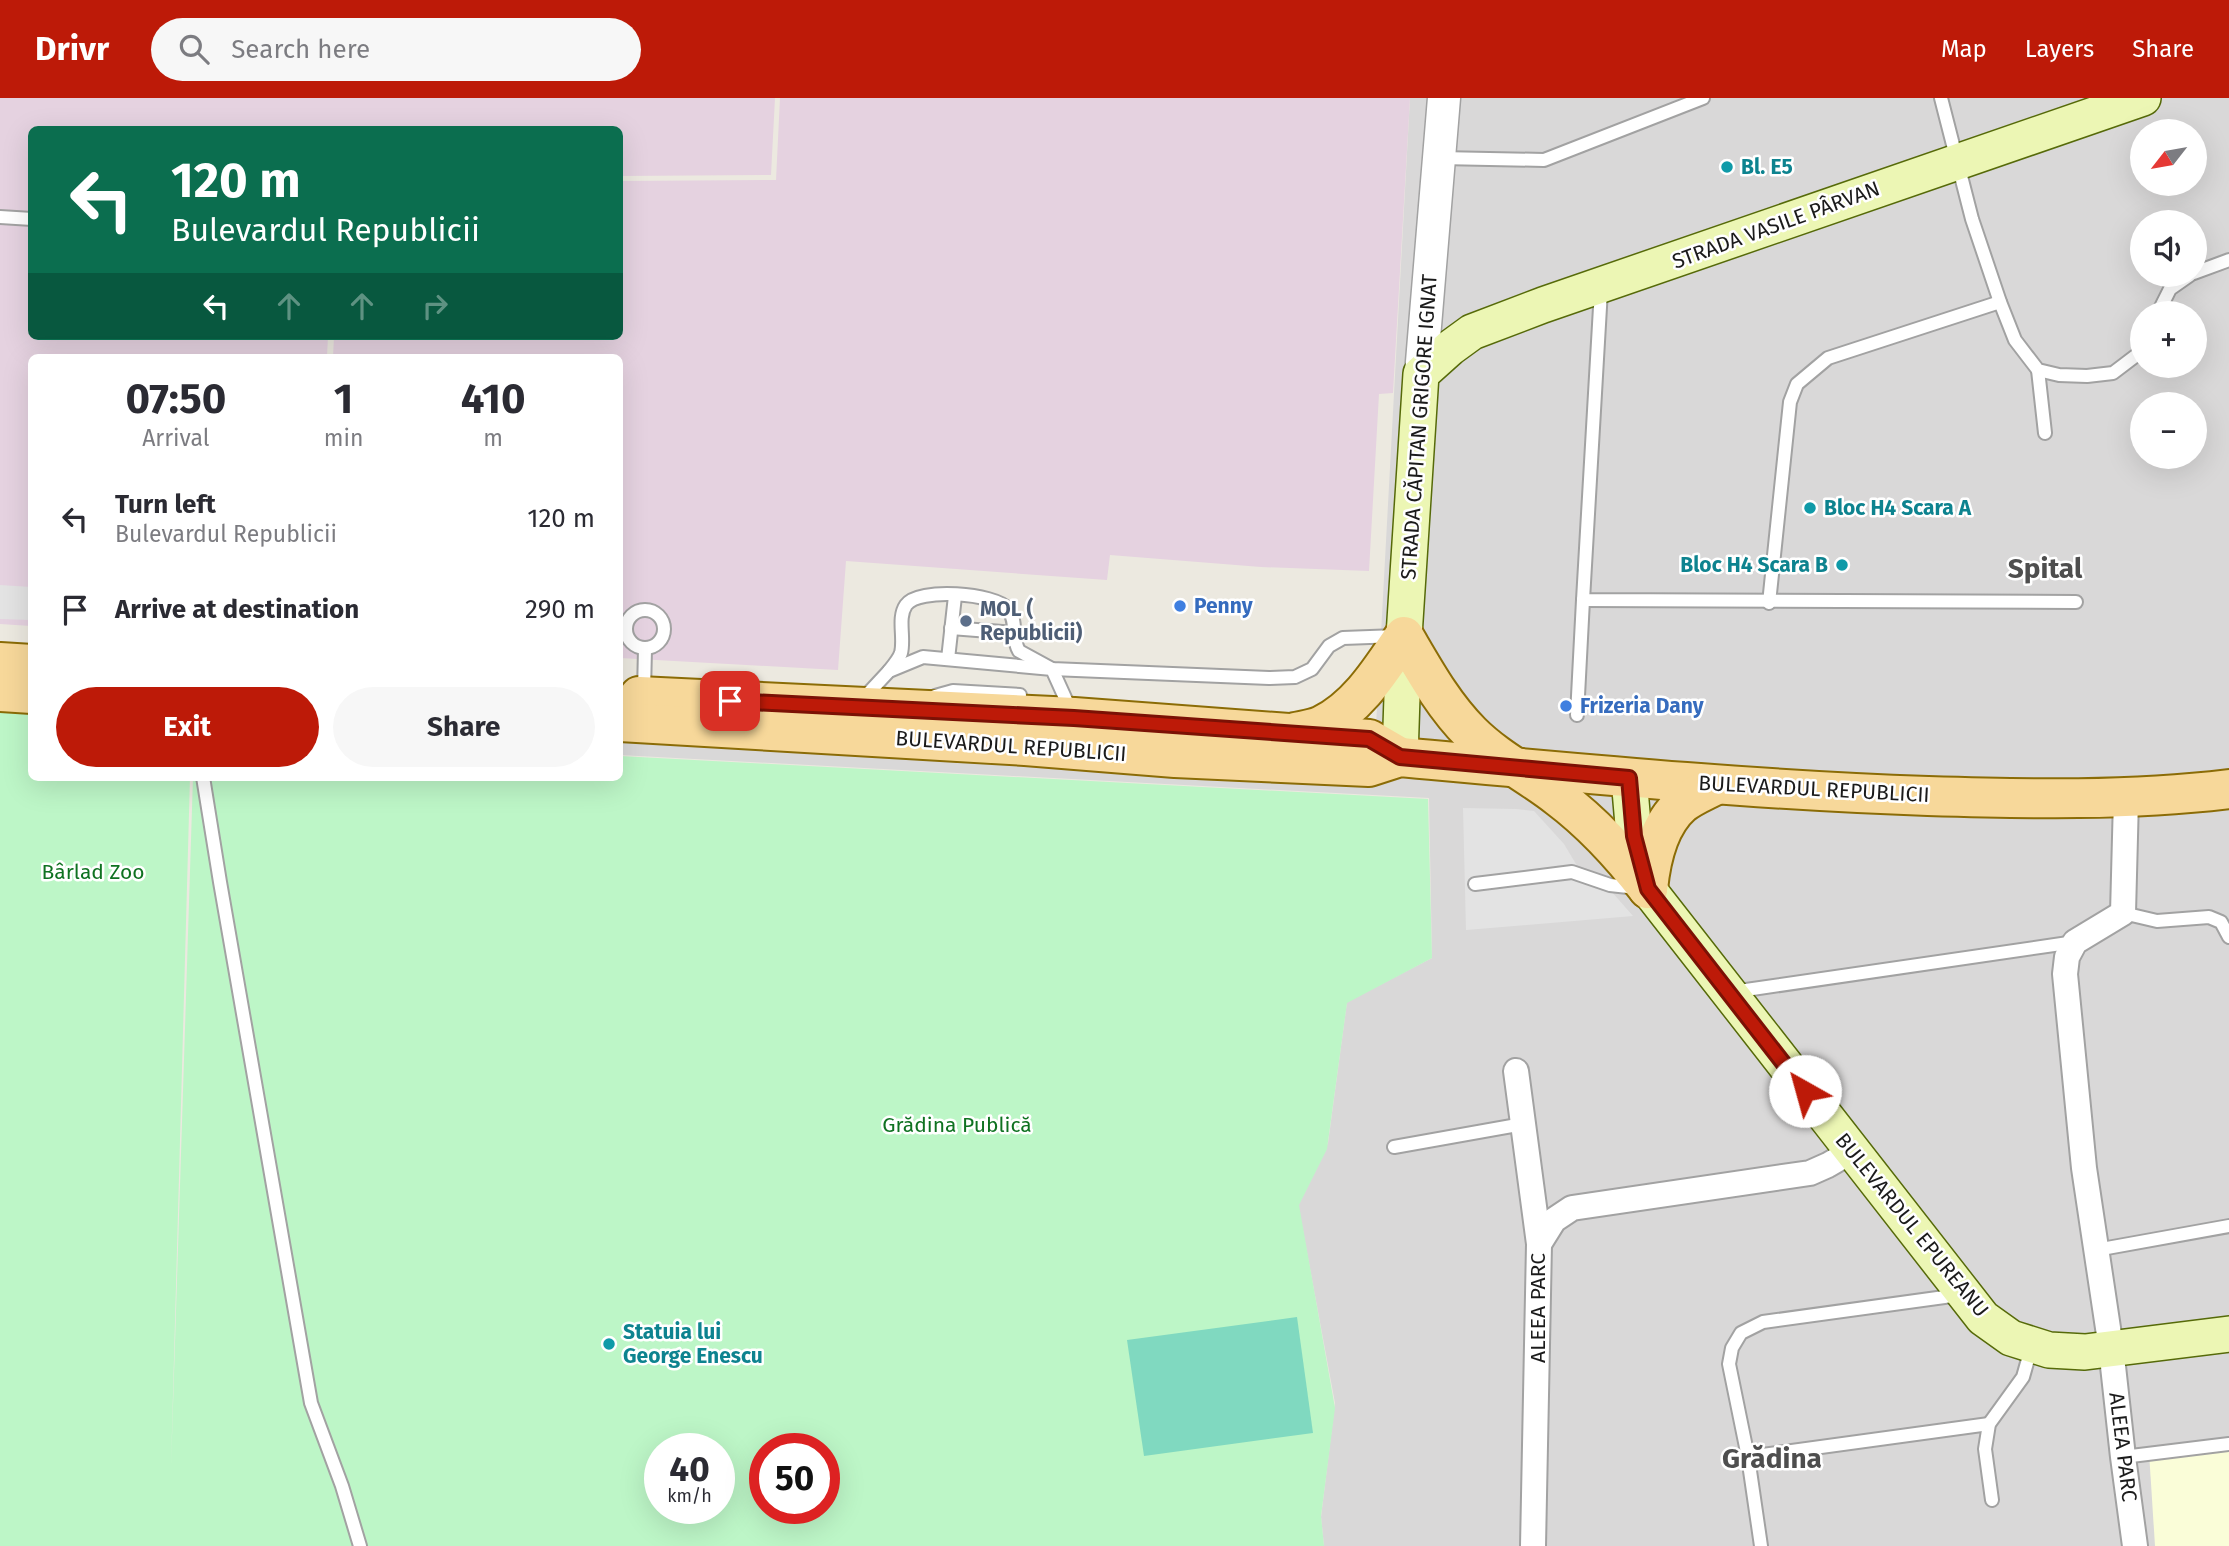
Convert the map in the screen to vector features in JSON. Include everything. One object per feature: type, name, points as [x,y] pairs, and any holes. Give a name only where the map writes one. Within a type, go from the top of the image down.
[{"type":"main road","name":"STRADA VASILE PÂRVAN","points":[[1421,374],[1472,332],[2143,98]]},
{"type":"main road","name":"STRADA CĂPITAN GRIGORE IGNAT","points":[[1400,757],[1404,636],[1421,374]]},
{"type":"main road","points":[[1286,734],[1321,726],[1348,706],[1371,684],[1404,636],[1446,706],[1472,734],[1514,768],[1591,822],[1622,854],[1648,889]]},
{"type":"main road","points":[[0,662],[28,664]]},
{"type":"main road","name":"BULEVARDUL REPUBLICII","points":[[627,704],[857,706],[893,690],[1286,734],[1369,739],[1400,757]]},
{"type":"main road","points":[[0,692],[28,694]]},
{"type":"main road","name":"BULEVARDUL REPUBLICII","points":[[627,704],[1025,746],[1175,758],[1369,767],[1400,757],[1716,785],[1873,794],[2039,799],[2126,799],[2229,789]]},
{"type":"main road","name":"BULEVARDUL EPUREANU","points":[[1629,778],[1634,836],[1648,889],[1983,1318],[2011,1338],[2049,1350],[2085,1352],[2229,1334]]},
{"type":"main road","points":[[1648,889],[1651,858],[1663,830],[1682,805],[1716,785]]},
{"type":"street","name":"STRADA CĂPITAN GRIGORE IGNAT","points":[[1421,374],[1444,98]]},
{"type":"street","points":[[2075,942],[2123,913],[2126,799]]},
{"type":"street","name":"ALEEA PARC","points":[[2075,942],[2067,957],[2065,974],[2084,1168],[2111,1348],[2136,1546]]},
{"type":"street","name":"ALEEA PARC","points":[[1516,1071],[1539,1244],[1534,1546]]},
{"type":"street","points":[[1539,1244],[1554,1220],[1572,1209],[1810,1173],[1852,1151]]},
{"type":"lane","points":[[1440,158],[1544,160],[1703,98]]},
{"type":"lane","points":[[1941,98],[1956,161],[2000,302],[2015,340],[2038,370],[2045,433]]},
{"type":"lane","points":[[0,217],[28,219]]},
{"type":"lane","points":[[2207,269],[2229,261]]},
{"type":"lane","points":[[1577,715],[1601,286]]},
{"type":"lane","points":[[1769,603],[1790,402],[1797,384],[1828,358],[2000,302]]},
{"type":"lane","points":[[2038,370],[2073,376],[2113,373],[2130,360]]},
{"type":"lane","points":[[893,690],[901,654],[903,612],[907,603],[923,594],[982,597],[1002,603],[1010,611],[1019,650],[1052,669],[1063,711]]},
{"type":"lane","points":[[948,659],[954,596]]},
{"type":"lane","points":[[1583,600],[1769,603],[2076,602]]},
{"type":"lane","points":[[951,628],[1015,633]]},
{"type":"lane","points":[[893,690],[923,657],[1052,669],[1295,677],[1312,668],[1329,646],[1343,638],[1404,636]]},
{"type":"lane","points":[[627,704],[645,649]]},
{"type":"lane","points":[[893,690],[1028,696]]},
{"type":"lane","points":[[205,781],[311,1403],[342,1486],[360,1546]]},
{"type":"lane","points":[[1475,884],[1572,872],[1610,885],[1648,889]]},
{"type":"lane","points":[[2123,913],[2157,921],[2209,917],[2221,922],[2229,937]]},
{"type":"lane","points":[[1729,992],[2075,942]]},
{"type":"lane","points":[[1394,1147],[1523,1124]]},
{"type":"lane","points":[[2096,1250],[2229,1226]]},
{"type":"lane","points":[[1761,1546],[1748,1457],[1729,1364],[1732,1348],[1741,1333],[1763,1322],[1963,1294]]},
{"type":"lane","points":[[1992,1500],[1985,1449],[1989,1424],[2022,1377],[2032,1345]]},
{"type":"lane","points":[[1748,1457],[1989,1424]]},
{"type":"lane","points":[[2123,1457],[2229,1444]]},
{"type":"shaded area","points":[[0,98],[775,98],[771,175],[623,176],[623,126],[28,126],[28,340],[328,340],[327,354],[28,354],[28,626],[0,624]]},
{"type":"shaded area","points":[[780,98],[1410,98],[1393,393],[1379,394],[1369,571],[1261,567],[1110,555],[1107,580],[846,561],[838,670],[623,658],[623,354],[333,354],[334,340],[623,340],[623,181],[776,180]]},
{"type":"shaded area","points":[[1410,98],[2229,98],[2229,1546],[1324,1546],[1321,1517],[1335,1403],[1298,1204],[1328,1143],[1347,1002],[1432,958],[1429,798],[623,755],[623,708],[1376,726]]},
{"type":"shaded area","points":[[0,585],[28,587],[28,620],[0,619]]},
{"type":"shaded area","points":[[1463,808],[1534,811],[1564,844],[1579,869],[1611,891],[1633,916],[1466,930]]},
{"type":"shaded area","points":[[2229,1440],[2229,1546],[2155,1546],[2149,1452]]},
{"type":"green space","name":"Grădina Publică","points":[[0,694],[28,695],[28,781],[190,781],[171,1468],[193,781],[623,781],[623,756],[1428,799],[1432,958],[1347,1003],[1327,1149],[1299,1205],[1335,1408],[1321,1516],[1324,1546],[0,1546]]},
{"type":"green space","points":[[1297,1317],[1313,1433],[1144,1456],[1127,1340]]},
{"type":"place","name":"Bl. E5","points":[[1727,167]]},
{"type":"place","name":"Bloc H4 Scara A","points":[[1810,508]]},
{"type":"place","name":"Bloc H4 Scara B","points":[[1842,565]]},
{"type":"place","name":"Penny","points":[[1180,606]]},
{"type":"place","name":"MOL ( Republicii)","points":[[966,621]]},
{"type":"place","name":"Frizeria Dany","points":[[1566,706]]},
{"type":"place","name":"Statuia lui George Enescu","points":[[609,1344]]},
{"type":"district","name":"Spital","points":[[2045,568]]},
{"type":"district","name":"Grădina","points":[[1772,1458]]},
{"type":"route","points":[[730,701],[1074,718],[1369,739],[1400,757],[1629,778],[1634,836],[1648,889],[1805,1091]]},
{"type":"park label","name":"Bârlad Zoo","points":[[93,872]]}]
